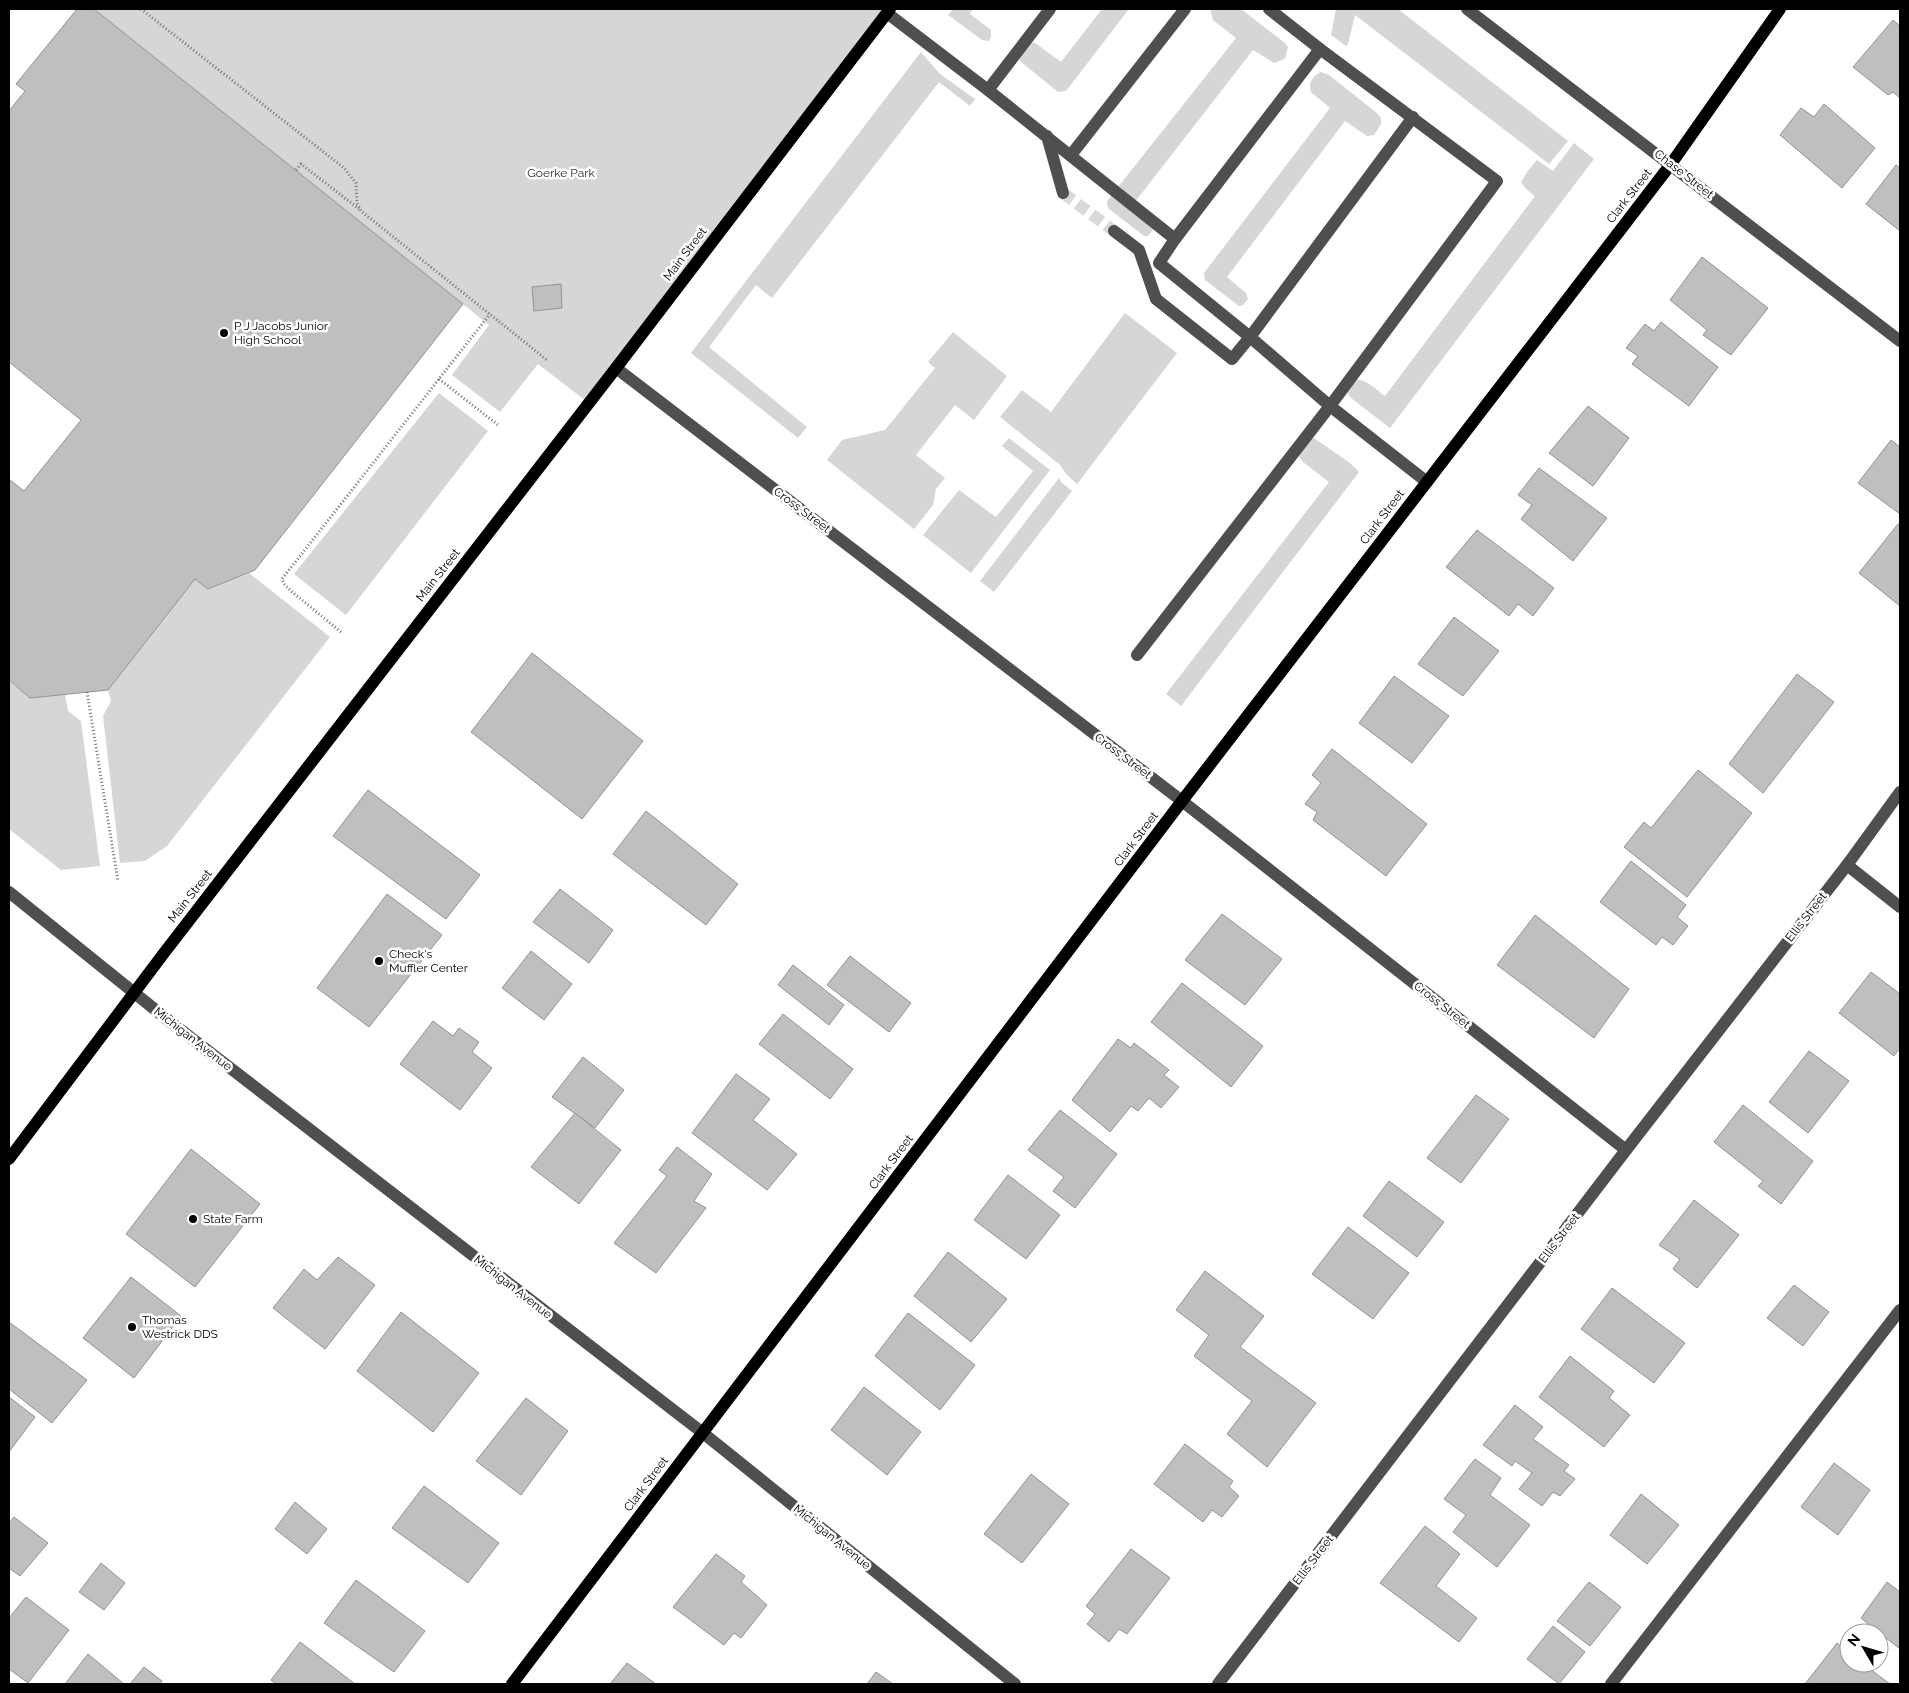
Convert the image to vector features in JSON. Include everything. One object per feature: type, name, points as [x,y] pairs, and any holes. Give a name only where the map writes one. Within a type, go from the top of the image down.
[{"type":"main road","name":"Clark Street","points":[[512,1684],[1182,801],[1671,164],[1780,9]]},
{"type":"main road","name":"Main Street","points":[[9,1159],[164,953],[616,368],[888,11]]},
{"type":"street","points":[[988,90],[1050,9]]},
{"type":"street","points":[[1072,155],[1185,9]]},
{"type":"street","points":[[1137,655],[1330,406],[1497,181],[1269,9]]},
{"type":"street","name":"Chase Street","points":[[1467,9],[1900,341]]},
{"type":"street","points":[[888,11],[1072,155],[1175,239]]},
{"type":"street","points":[[1320,49],[1175,239],[1159,263],[1250,337],[1330,406],[1427,482]]},
{"type":"street","points":[[1114,231],[1139,250],[1156,299],[1232,359],[1413,117]]},
{"type":"street","points":[[1047,136],[1063,193]]},
{"type":"street","name":"Cross Street","points":[[616,368],[1182,801],[1626,1150]]},
{"type":"street","name":"Ellis Street","points":[[1218,1684],[1626,1150],[1847,865],[1900,792]]},
{"type":"street","points":[[1847,865],[1900,907]]},
{"type":"street","name":"Michigan Avenue","points":[[9,892],[134,994],[703,1433],[1015,1684]]},
{"type":"street","points":[[1612,1684],[1900,1310]]},
{"type":"path","points":[[141,9],[344,168],[356,183],[357,203],[361,211]]},
{"type":"path","points":[[296,170],[301,164],[547,360]]},
{"type":"path","points":[[341,632],[291,592],[284,584],[282,578],[490,314]]},
{"type":"path","points":[[439,379],[498,424]]},
{"type":"path","points":[[88,692],[118,881]]},
{"type":"green space","name":"Goerke Park","points":[[94,9],[896,9],[586,401],[538,364],[500,412],[452,375],[489,325]]},
{"type":"green space","points":[[953,9],[973,9],[970,14],[991,30],[989,41],[982,40],[948,15]]},
{"type":"green space","points":[[1102,9],[1129,9],[1066,91],[1058,92],[1020,61],[1017,54],[1028,42],[1035,43],[1061,62]]},
{"type":"green space","points":[[1210,9],[1241,9],[1285,43],[1288,47],[1285,59],[1274,63],[1253,50],[1131,207],[1153,230],[1148,236],[1144,236],[1109,209],[1107,201],[1236,38],[1213,20]]},
{"type":"green space","points":[[1336,9],[1398,9],[1568,141],[1549,164],[1355,15],[1346,46],[1331,35]]},
{"type":"green space","points":[[921,52],[940,74],[975,99],[970,106],[939,82],[772,298],[756,285],[709,347],[807,427],[798,438],[691,353]]},
{"type":"green space","points":[[1321,72],[1329,75],[1377,113],[1381,118],[1381,124],[1374,135],[1367,136],[1345,121],[1227,277],[1246,293],[1248,299],[1243,305],[1239,306],[1205,280],[1204,273],[1330,108],[1310,89],[1310,83],[1313,78]]},
{"type":"green space","points":[[1574,143],[1594,159],[1390,428],[1351,398],[1344,387],[1348,380],[1364,381],[1385,396],[1535,196],[1521,182],[1527,172],[1537,160],[1553,171]]},
{"type":"green space","points":[[1125,313],[1177,353],[1077,484],[1066,474],[1060,465],[1000,417],[1022,390],[1051,412]]},
{"type":"green space","points":[[953,332],[1007,376],[974,420],[955,405],[916,455],[945,478],[936,489],[933,505],[914,529],[827,460],[842,440],[885,430],[935,368],[928,362]]},
{"type":"green space","points":[[439,393],[488,431],[346,615],[294,574]]},
{"type":"green space","points":[[1009,438],[1050,470],[971,573],[923,535],[959,490],[996,517],[1033,471],[1002,446]]},
{"type":"green space","points":[[1314,438],[1350,463],[1359,472],[1181,706],[1166,694],[1329,482],[1303,462],[1298,455],[1302,439]]},
{"type":"green space","points":[[1059,478],[1072,491],[994,592],[980,581]]},
{"type":"green space","points":[[249,573],[330,637],[167,846],[145,861],[120,863],[103,716],[111,701],[108,690],[195,579],[208,589]]},
{"type":"green space","points":[[9,681],[30,698],[65,694],[68,711],[81,721],[100,866],[61,870],[9,829]]},
{"type":"building","name":"P J Jacobs Junior High School","points":[[77,9],[94,9],[463,304],[255,570],[208,589],[195,579],[108,690],[30,698],[9,680],[9,479],[24,491],[81,420],[9,362],[9,111],[25,91],[16,84]]},
{"type":"building","points":[[1893,20],[1900,26],[1900,98],[1893,92],[1888,95],[1853,67]]},
{"type":"building","points":[[1824,104],[1875,148],[1842,188],[1780,135],[1801,108],[1814,117]]},
{"type":"building","points":[[1896,165],[1900,168],[1900,231],[1866,204]]},
{"type":"building","points":[[1702,257],[1768,308],[1731,355],[1703,335],[1707,330],[1670,300]]},
{"type":"building","points":[[561,284],[562,308],[534,311],[532,287]]},
{"type":"building","points":[[1661,322],[1718,367],[1689,406],[1632,364],[1638,356],[1626,348],[1645,324],[1654,331]]},
{"type":"building","points":[[1588,406],[1629,438],[1593,486],[1549,453]]},
{"type":"building","points":[[1891,440],[1900,447],[1900,514],[1858,483]]},
{"type":"building","points":[[1539,468],[1607,518],[1573,561],[1521,519],[1532,505],[1518,495]]},
{"type":"building","points":[[1898,524],[1900,525],[1900,606],[1859,573]]},
{"type":"building","points":[[1477,530],[1554,588],[1533,616],[1518,604],[1509,616],[1446,567]]},
{"type":"building","points":[[1454,617],[1499,651],[1463,696],[1418,664]]},
{"type":"building","points":[[532,653],[643,741],[582,819],[471,732]]},
{"type":"building","points":[[1797,674],[1834,702],[1763,793],[1729,764]]},
{"type":"building","points":[[1394,676],[1449,716],[1412,763],[1359,723]]},
{"type":"building","points":[[1332,749],[1427,824],[1386,876],[1313,820],[1317,812],[1305,804],[1321,783],[1312,775]]},
{"type":"building","points":[[1698,770],[1752,813],[1687,897],[1624,847],[1644,822],[1651,828]]},
{"type":"building","points":[[368,790],[480,875],[446,919],[333,836]]},
{"type":"building","points":[[646,811],[738,884],[706,925],[613,854]]},
{"type":"building","points":[[1631,861],[1686,905],[1677,917],[1688,926],[1673,945],[1662,937],[1656,945],[1600,902]]},
{"type":"building","points":[[560,889],[613,930],[589,963],[533,922]]},
{"type":"building","name":"Check's Muffler Center","points":[[387,894],[442,935],[369,1027],[317,988]]},
{"type":"building","points":[[1222,914],[1282,959],[1245,1005],[1185,960]]},
{"type":"building","points":[[1535,915],[1629,989],[1594,1038],[1497,965]]},
{"type":"building","points":[[531,951],[572,984],[544,1020],[502,988]]},
{"type":"building","points":[[850,956],[911,1003],[889,1032],[827,985]]},
{"type":"building","points":[[793,965],[844,1005],[829,1025],[778,985]]},
{"type":"building","points":[[1871,972],[1900,994],[1900,1048],[1894,1056],[1839,1013]]},
{"type":"building","points":[[1182,983],[1263,1046],[1231,1087],[1151,1022]]},
{"type":"building","points":[[783,1014],[853,1069],[830,1099],[759,1044]]},
{"type":"building","points":[[433,1021],[453,1036],[459,1028],[479,1042],[472,1052],[492,1068],[460,1110],[400,1064]]},
{"type":"building","points":[[1118,1039],[1131,1048],[1134,1043],[1169,1070],[1164,1075],[1179,1087],[1161,1108],[1149,1098],[1138,1111],[1131,1106],[1110,1132],[1072,1100]]},
{"type":"building","points":[[1809,1051],[1849,1081],[1808,1133],[1769,1102]]},
{"type":"building","points":[[583,1057],[624,1090],[595,1128],[552,1097]]},
{"type":"building","points":[[736,1074],[770,1099],[753,1120],[797,1154],[767,1190],[692,1133]]},
{"type":"building","points":[[1476,1095],[1509,1119],[1461,1183],[1427,1158]]},
{"type":"building","points":[[1743,1105],[1813,1161],[1781,1204],[1758,1186],[1763,1181],[1714,1142]]},
{"type":"building","points":[[1060,1110],[1117,1154],[1075,1208],[1053,1191],[1064,1177],[1028,1150]]},
{"type":"building","points":[[575,1113],[621,1150],[579,1204],[531,1167]]},
{"type":"building","points":[[677,1147],[712,1174],[694,1201],[706,1208],[656,1273],[614,1243],[667,1176],[659,1170]]},
{"type":"building","name":"State Farm","points":[[191,1149],[260,1204],[195,1287],[126,1234]]},
{"type":"building","points":[[1008,1175],[1060,1215],[1026,1259],[974,1220]]},
{"type":"building","points":[[1389,1181],[1444,1222],[1417,1257],[1363,1216]]},
{"type":"building","points":[[1694,1200],[1739,1235],[1697,1288],[1673,1269],[1680,1259],[1659,1245]]},
{"type":"building","points":[[1348,1227],[1409,1273],[1373,1319],[1312,1274]]},
{"type":"building","points":[[948,1252],[1007,1299],[971,1342],[914,1296]]},
{"type":"building","points":[[338,1257],[375,1285],[325,1349],[273,1308],[304,1269],[317,1280]]},
{"type":"building","points":[[1205,1271],[1264,1316],[1240,1347],[1316,1403],[1267,1467],[1227,1434],[1252,1401],[1194,1356],[1209,1335],[1176,1310]]},
{"type":"building","name":"Thomas Westrick DDS","points":[[131,1277],[181,1316],[134,1378],[83,1338]]},
{"type":"building","points":[[1794,1285],[1829,1312],[1803,1346],[1767,1318]]},
{"type":"building","points":[[1612,1288],[1685,1343],[1654,1383],[1581,1329]]},
{"type":"building","points":[[401,1312],[479,1373],[433,1432],[357,1371]]},
{"type":"building","points":[[908,1313],[975,1365],[940,1410],[875,1356]]},
{"type":"building","points":[[9,1322],[87,1380],[52,1423],[9,1389]]},
{"type":"building","points":[[1570,1356],[1614,1391],[1609,1398],[1630,1415],[1604,1447],[1539,1397]]},
{"type":"building","points":[[864,1387],[921,1432],[887,1475],[831,1430]]},
{"type":"building","points":[[9,1397],[35,1417],[9,1452]]},
{"type":"building","points":[[526,1398],[568,1431],[521,1495],[476,1461]]},
{"type":"building","points":[[1515,1405],[1543,1427],[1533,1439],[1569,1465],[1564,1471],[1575,1479],[1560,1496],[1553,1492],[1542,1506],[1519,1489],[1532,1473],[1515,1461],[1512,1466],[1483,1445]]},
{"type":"building","points":[[1185,1444],[1233,1481],[1229,1487],[1239,1496],[1222,1517],[1212,1510],[1203,1522],[1154,1484]]},
{"type":"building","points":[[1475,1459],[1501,1478],[1490,1495],[1530,1525],[1497,1567],[1453,1532],[1466,1515],[1444,1499]]},
{"type":"building","points":[[1834,1463],[1870,1490],[1838,1535],[1801,1507]]},
{"type":"building","points":[[1031,1474],[1069,1504],[1022,1563],[984,1534]]},
{"type":"building","points":[[424,1486],[499,1543],[468,1583],[392,1528]]},
{"type":"building","points":[[1641,1494],[1679,1525],[1647,1564],[1610,1535]]},
{"type":"building","points":[[295,1502],[327,1529],[307,1554],[275,1529]]},
{"type":"building","points":[[14,1517],[48,1543],[20,1576],[9,1568],[9,1523]]},
{"type":"building","points":[[1425,1526],[1460,1554],[1436,1586],[1477,1618],[1459,1642],[1380,1583]]},
{"type":"building","points":[[1131,1549],[1170,1578],[1127,1634],[1119,1629],[1109,1642],[1087,1624],[1095,1614],[1086,1606]]},
{"type":"building","points":[[716,1554],[745,1576],[741,1582],[767,1605],[741,1638],[734,1633],[724,1645],[673,1607]]},
{"type":"building","points":[[101,1563],[125,1583],[104,1610],[79,1592]]},
{"type":"building","points":[[356,1580],[425,1631],[394,1672],[324,1623]]},
{"type":"building","points":[[1589,1582],[1621,1607],[1590,1646],[1557,1621]]},
{"type":"building","points":[[1887,1582],[1900,1592],[1900,1649],[1889,1640],[1889,1623],[1867,1623],[1861,1618]]},
{"type":"building","points":[[26,1597],[69,1630],[28,1683],[9,1669],[9,1618]]},
{"type":"building","points":[[1553,1626],[1585,1652],[1559,1684],[1527,1659]]},
{"type":"building","points":[[300,1642],[355,1684],[276,1684],[271,1680]]},
{"type":"building","points":[[1837,1643],[1839,1645],[1839,1673],[1875,1673],[1890,1684],[1805,1684]]},
{"type":"building","points":[[88,1654],[124,1684],[65,1684]]},
{"type":"building","points":[[627,1663],[656,1684],[610,1684]]},
{"type":"building","points":[[144,1667],[162,1681],[160,1684],[130,1684]]},
{"type":"building","points":[[876,1672],[893,1684],[867,1684]]},
{"type":"tunnel","points":[[1063,193],[1114,231]]},
{"type":"place","name":"P J Jacobs Junior High School","points":[[224,333]]},
{"type":"place","name":"Check's Muffler Center","points":[[379,961]]},
{"type":"place","name":"State Farm","points":[[193,1219]]},
{"type":"place","name":"Thomas Westrick DDS","points":[[132,1327]]}]
